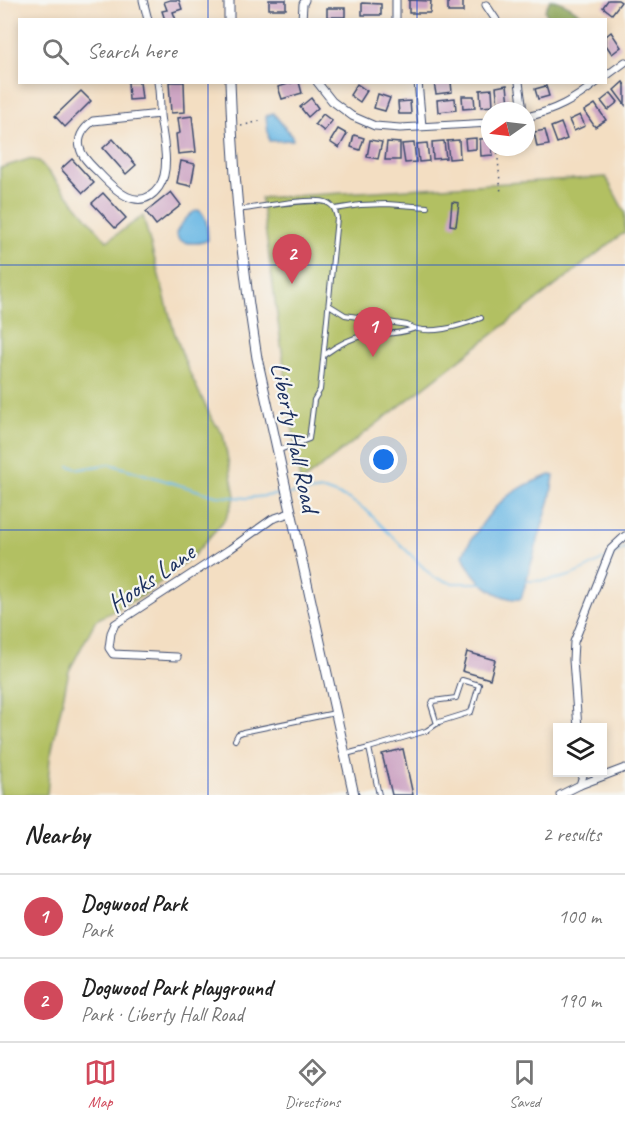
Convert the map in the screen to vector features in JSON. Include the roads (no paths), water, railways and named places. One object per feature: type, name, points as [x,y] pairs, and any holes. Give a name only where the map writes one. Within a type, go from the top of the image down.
[{"type":"main road","points":[[229,0],[229,18]]},
{"type":"main road","name":"Liberty Hall Road","points":[[230,84],[237,210],[252,328],[276,451],[354,795]]},
{"type":"street","points":[[143,0],[148,18]]},
{"type":"street","points":[[302,18],[305,0]]},
{"type":"street","points":[[396,0],[396,18]]},
{"type":"street","points":[[486,5],[495,18]]},
{"type":"street","points":[[607,75],[625,62]]},
{"type":"street","points":[[158,84],[165,172],[159,187],[147,197],[136,199],[125,197],[114,190],[82,155],[79,145],[81,136],[85,127],[93,121],[160,114]]},
{"type":"street","points":[[318,84],[332,101],[345,111],[375,126],[400,128],[481,123]]},
{"type":"street","points":[[418,84],[422,126]]},
{"type":"street","points":[[519,84],[522,102]]},
{"type":"street","points":[[535,115],[573,101],[594,84]]},
{"type":"street","name":"Hooks Lane","points":[[177,657],[113,654],[109,648],[115,624],[272,519],[290,513]]},
{"type":"street","points":[[578,723],[573,660],[574,642],[611,549],[625,536]]},
{"type":"street","points":[[560,795],[625,768]]},
{"type":"street","points":[[580,785],[582,777]]},
{"type":"lane","points":[[237,210],[316,201],[330,204],[335,209],[337,218],[320,390],[314,400],[309,439],[276,451]]},
{"type":"lane","points":[[335,209],[387,204],[427,207]]},
{"type":"lane","points":[[329,304],[345,315],[407,325],[414,329]]},
{"type":"lane","points":[[324,355],[350,339],[367,335],[403,333],[414,329],[435,330],[458,326],[480,318]]},
{"type":"lane","points":[[345,754],[426,731],[437,724],[471,712],[478,685],[462,681],[456,698],[433,701],[430,705],[437,724]]},
{"type":"lane","points":[[235,740],[238,734],[243,732],[335,713]]},
{"type":"lane","points":[[369,748],[379,795]]},
{"type":"water","points":[[273,113],[293,140],[269,141],[266,116]]},
{"type":"water","points":[[198,210],[204,215],[208,240],[194,243],[179,240],[176,233],[180,226],[188,216]]},
{"type":"water","points":[[550,475],[554,476],[550,499],[521,599],[503,596],[479,580],[463,555],[480,527],[502,501],[527,484]]},
{"type":"waterway","points":[[69,466],[80,469],[110,464],[216,496],[247,498],[283,494]]},
{"type":"waterway","points":[[289,494],[324,490],[349,499],[367,511],[433,577],[452,583],[484,583]]},
{"type":"waterway","points":[[611,555],[625,548]]},
{"type":"waterway","points":[[526,581],[566,577],[604,559]]},
{"type":"place","name":"Dogwood Park playground","points":[[292,284]]},
{"type":"place","name":"Dogwood Park","points":[[373,357]]}]
